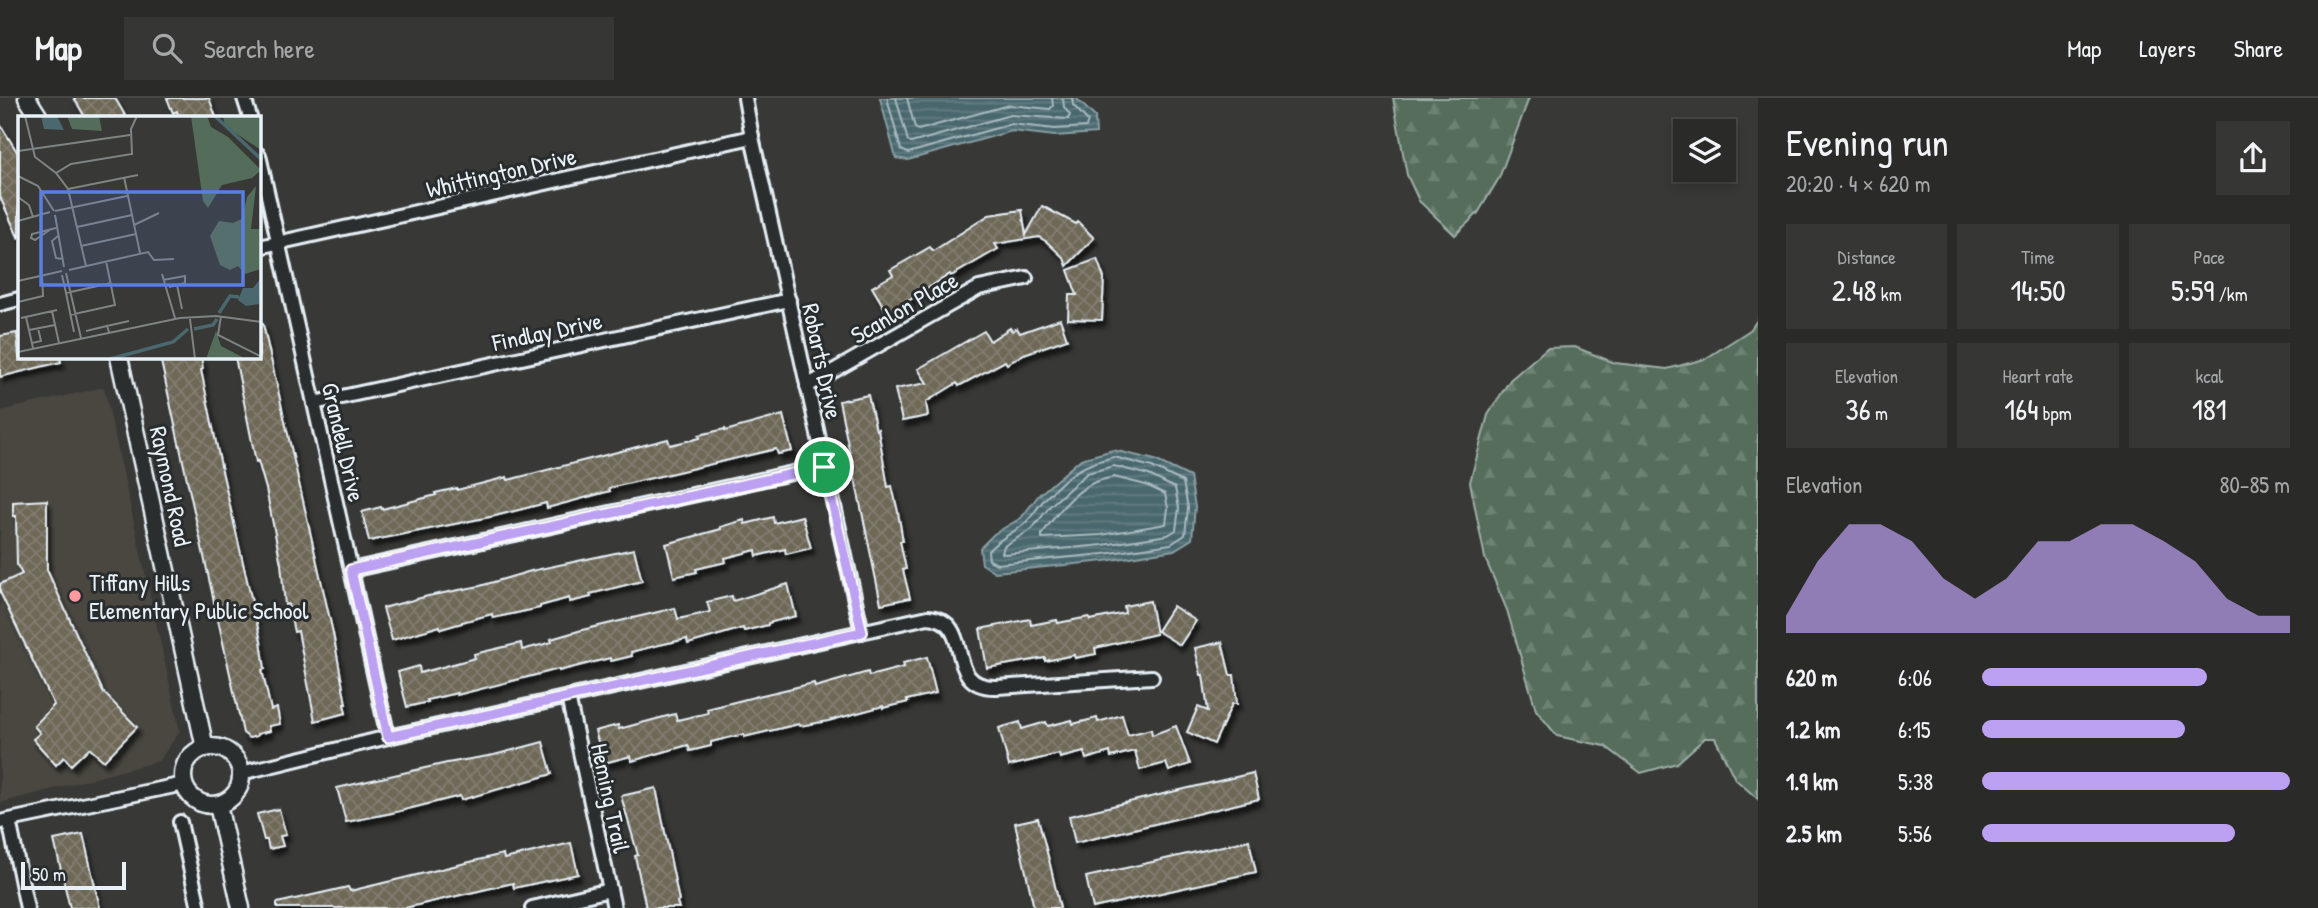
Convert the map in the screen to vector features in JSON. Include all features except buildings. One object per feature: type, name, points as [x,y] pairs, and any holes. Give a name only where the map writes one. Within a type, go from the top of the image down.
[{"type":"street","points":[[27,98],[38,116]]},
{"type":"street","points":[[244,98],[250,116]]},
{"type":"street","name":"Robarts Drive","points":[[745,98],[862,632]]},
{"type":"street","name":"Whittington Drive","points":[[261,247],[752,137]]},
{"type":"street","name":"Grandell Drive","points":[[261,164],[388,737]]},
{"type":"street","name":"Scanlon Place","points":[[807,386],[979,288],[1026,278]]},
{"type":"street","points":[[0,304],[18,299]]},
{"type":"street","name":"Findlay Drive","points":[[314,403],[789,300]]},
{"type":"street","name":"Raymond Road","points":[[119,359],[205,748]]},
{"type":"street","points":[[351,570],[824,467]]},
{"type":"street","points":[[241,773],[388,737],[928,617],[948,625],[954,633],[964,672],[971,681],[987,688],[1152,677]]},
{"type":"street","name":"Heming Trail","points":[[568,697],[614,908]]},
{"type":"street","points":[[214,747],[230,753],[237,760],[241,773],[240,787],[235,795],[218,805],[201,803],[193,798],[184,784],[186,765],[197,752],[205,748],[214,747]]},
{"type":"street","points":[[27,908],[4,821],[184,784]]},
{"type":"street","points":[[218,805],[242,908]]},
{"type":"street","points":[[180,822],[199,908]]},
{"type":"street","points":[[532,908],[610,890]]},
{"type":"shaded area","name":"Tiffany Hills Elementary Public School","points":[[104,387],[180,731],[159,761],[0,803],[0,411]]},
{"type":"green space","points":[[1393,98],[1529,98],[1499,178],[1478,213],[1455,235],[1419,201],[1407,175]]},
{"type":"green space","points":[[1758,319],[1758,799],[1735,779],[1715,738],[1705,738],[1677,763],[1641,773],[1605,746],[1557,736],[1536,710],[1507,610],[1485,558],[1470,482],[1488,415],[1510,380],[1547,348],[1575,347],[1615,363],[1667,369],[1705,359],[1750,330]]},
{"type":"water","points":[[880,98],[1076,98],[1095,117],[1096,133],[1055,136],[1012,131],[908,160],[896,158]]},
{"type":"water","points":[[1113,450],[1155,460],[1190,477],[1195,507],[1192,539],[1174,550],[1105,561],[995,572],[982,564],[980,548],[994,534],[1021,518],[1039,495],[1081,459]]},
{"type":"place","name":"Tiffany Hills Elementary Public School","points":[[75,596]]},
{"type":"route","points":[[824,467],[862,632],[388,737],[351,570],[824,467]]}]
